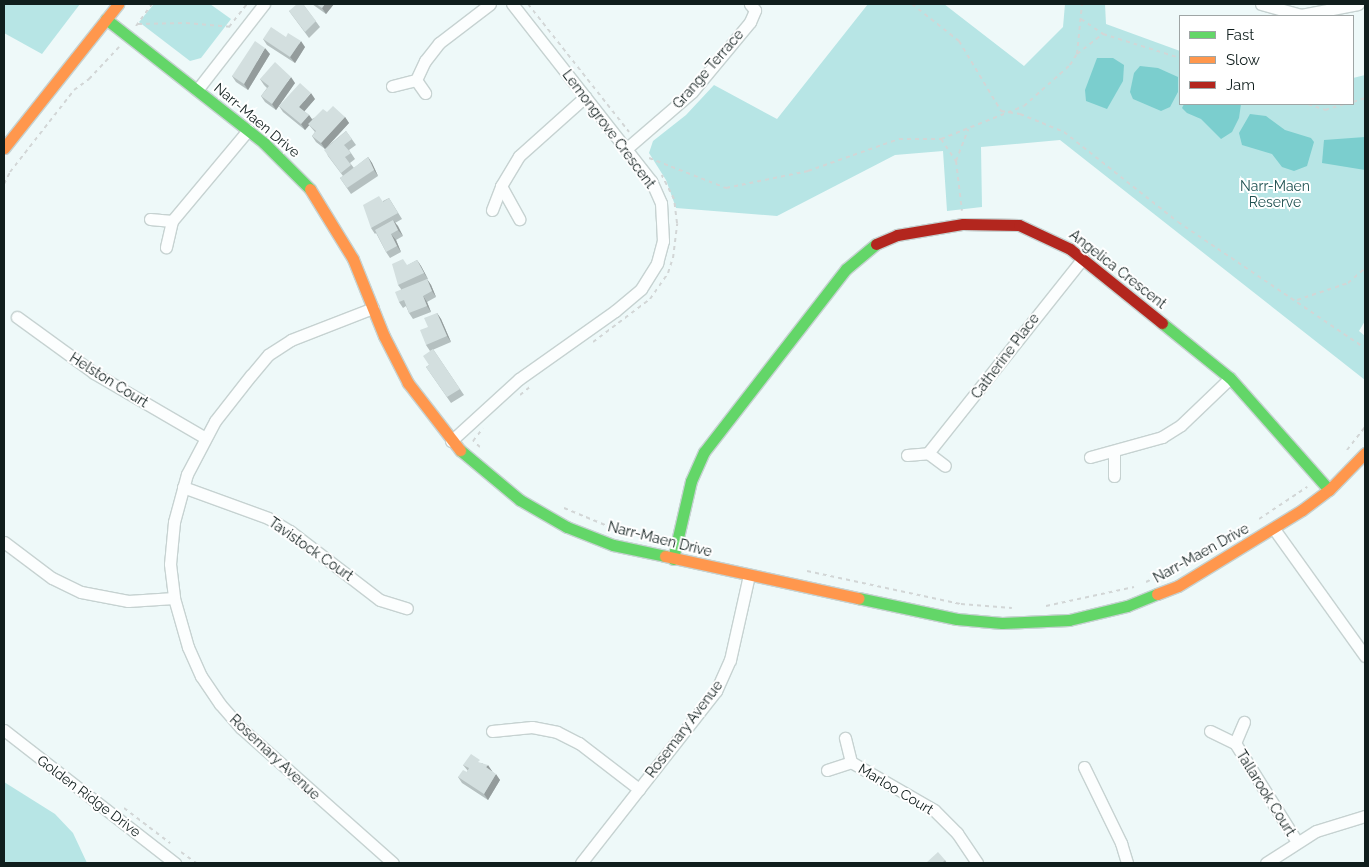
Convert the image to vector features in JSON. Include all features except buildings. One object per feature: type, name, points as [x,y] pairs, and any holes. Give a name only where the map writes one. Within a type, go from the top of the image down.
[{"type":"street","points":[[4,148],[118,4]]},
{"type":"street","points":[[197,90],[264,4]]},
{"type":"street","points":[[416,80],[425,60],[438,43],[490,4]]},
{"type":"street","name":"Lemongrove Crescent","points":[[451,441],[538,364],[615,311],[641,289],[653,272],[663,240],[661,203],[651,181],[512,4]]},
{"type":"street","name":"Grange Terrace","points":[[626,149],[692,92],[750,22],[755,10],[750,4]]},
{"type":"street","points":[[1261,4],[1301,15],[1358,4]]},
{"type":"street","name":"Narr-Maen Drive","points":[[106,19],[248,130],[297,174],[323,207],[347,246],[408,383],[451,441],[505,490],[552,519],[613,545],[957,619],[1002,623],[1047,622],[1109,612],[1162,594],[1274,529],[1329,490],[1365,452]]},
{"type":"street","points":[[392,86],[416,80]]},
{"type":"street","points":[[416,80],[425,93]]},
{"type":"street","points":[[492,210],[501,186],[518,156],[585,97]]},
{"type":"street","points":[[166,247],[172,221],[248,130]]},
{"type":"street","points":[[501,186],[519,219]]},
{"type":"street","points":[[150,219],[172,221]]},
{"type":"street","name":"Angelica Crescent","points":[[673,559],[691,481],[704,452],[846,269],[876,244],[897,235],[964,224],[995,222],[1019,225],[1057,240],[1083,258],[1230,378],[1329,490]]},
{"type":"street","name":"Catherine Place","points":[[928,453],[1083,258]]},
{"type":"street","name":"Rosemary Avenue","points":[[373,308],[291,340],[275,350],[251,375],[204,437],[183,487],[174,522],[170,564],[174,598],[188,647],[201,676],[220,704],[241,728],[393,863]]},
{"type":"street","name":"Helston Court","points":[[17,317],[94,373],[204,437]]},
{"type":"street","points":[[1090,457],[1114,453],[1152,442],[1172,432],[1230,378]]},
{"type":"street","points":[[907,455],[928,453],[945,466]]},
{"type":"street","points":[[1114,453],[1114,476]]},
{"type":"street","name":"Tavistock Court","points":[[183,487],[268,518],[290,531],[380,600],[407,608]]},
{"type":"street","points":[[1274,529],[1364,652]]},
{"type":"street","points":[[4,542],[52,578],[81,592],[128,601],[174,598]]},
{"type":"street","name":"Rosemary Avenue","points":[[581,863],[722,680],[730,660],[749,575]]},
{"type":"street","name":"Tallarook Court","points":[[1235,743],[1244,722]]},
{"type":"street","points":[[492,731],[532,728],[556,732],[578,743],[639,789]]},
{"type":"street","name":"Golden Ridge Drive","points":[[4,730],[175,863]]},
{"type":"street","name":"Tallarook Court","points":[[1210,731],[1235,743],[1297,842]]},
{"type":"street","name":"Marloo Court","points":[[845,738],[851,762],[934,810],[957,833],[977,863]]},
{"type":"street","name":"Marloo Court","points":[[827,770],[851,762]]},
{"type":"street","points":[[1084,767],[1121,843],[1127,863]]},
{"type":"street","points":[[1266,863],[1316,831],[1365,816]]},
{"type":"path","points":[[4,184],[10,172],[74,90],[89,79],[128,36],[152,4]]},
{"type":"path","points":[[229,26],[247,4]]},
{"type":"path","points":[[528,4],[653,164]]},
{"type":"path","points":[[912,4],[959,41],[996,106],[1064,132],[1178,222],[1297,300],[1365,348]]},
{"type":"path","points":[[1077,54],[1082,4]]},
{"type":"path","points":[[1081,19],[1103,34],[1179,58]]},
{"type":"path","points":[[138,24],[244,28]]},
{"type":"path","points":[[649,158],[726,188],[808,171],[899,139],[941,139],[1012,112],[1049,85],[1077,54],[1103,34]]},
{"type":"path","points":[[1311,105],[1325,110],[1342,105]]},
{"type":"path","points":[[956,161],[968,129]]},
{"type":"path","points":[[941,139],[956,161],[964,224]]},
{"type":"path","points":[[591,343],[650,299],[668,273],[676,240],[676,215],[674,199],[658,170]]},
{"type":"path","points":[[1297,300],[1348,283],[1365,268]]},
{"type":"path","points":[[518,396],[533,384]]},
{"type":"path","points":[[487,454],[473,441],[488,424]]},
{"type":"path","points":[[1346,451],[1365,427]]},
{"type":"path","points":[[1254,522],[1319,478]]},
{"type":"path","points":[[559,506],[616,529],[676,543]]},
{"type":"path","points":[[1042,606],[1123,591],[1197,557]]},
{"type":"path","points":[[800,570],[961,604],[1020,608]]},
{"type":"green space","points":[[4,4],[80,4],[42,54],[4,33]]},
{"type":"green space","points":[[154,4],[210,4],[231,19],[201,58],[190,61],[139,22]]},
{"type":"green space","name":"Narr-Maen Reserve","points":[[868,4],[944,4],[1024,66],[1063,27],[1065,4],[1105,4],[1106,24],[1179,51],[1179,105],[1354,105],[1354,78],[1365,75],[1365,321],[1359,331],[1365,336],[1365,380],[1060,140],[981,147],[982,207],[947,211],[943,151],[895,155],[777,216],[676,208],[666,180],[649,153],[653,141],[686,115],[714,85],[777,119]]},
{"type":"green space","points":[[4,782],[55,814],[73,833],[87,863],[4,863]]},
{"type":"water","points":[[1097,58],[1113,58],[1124,65],[1123,81],[1107,109],[1086,101],[1085,90]]},
{"type":"water","points":[[1140,66],[1158,68],[1178,77],[1178,92],[1170,107],[1161,111],[1133,99],[1130,92],[1134,73]]},
{"type":"water","points":[[1184,105],[1241,105],[1239,118],[1232,132],[1221,139],[1201,119],[1187,113],[1182,108]]},
{"type":"water","points":[[1250,114],[1266,116],[1285,130],[1311,138],[1314,142],[1307,166],[1294,171],[1282,167],[1272,154],[1242,145],[1239,133]]},
{"type":"water","points":[[1365,137],[1365,170],[1322,163],[1324,140]]},
{"type":"traffic: fast","points":[[106,19],[264,143],[310,189]]},
{"type":"traffic: fast","points":[[673,559],[691,481],[704,452],[846,269],[876,244]]},
{"type":"traffic: fast","points":[[1162,323],[1230,378],[1329,490]]},
{"type":"traffic: fast","points":[[460,450],[520,500],[567,527],[613,545],[665,556]]},
{"type":"traffic: fast","points":[[858,598],[957,619],[1002,623],[1069,620],[1127,606],[1157,594]]},
{"type":"traffic: slow","points":[[4,148],[118,4]]},
{"type":"traffic: slow","points":[[310,189],[353,259],[384,336],[408,383],[460,450]]},
{"type":"traffic: slow","points":[[1157,594],[1178,586],[1302,510],[1329,490],[1365,453]]},
{"type":"traffic: slow","points":[[665,556],[858,598]]},
{"type":"traffic: jam","points":[[876,244],[897,235],[963,224],[1019,225],[1070,249],[1162,323]]}]
